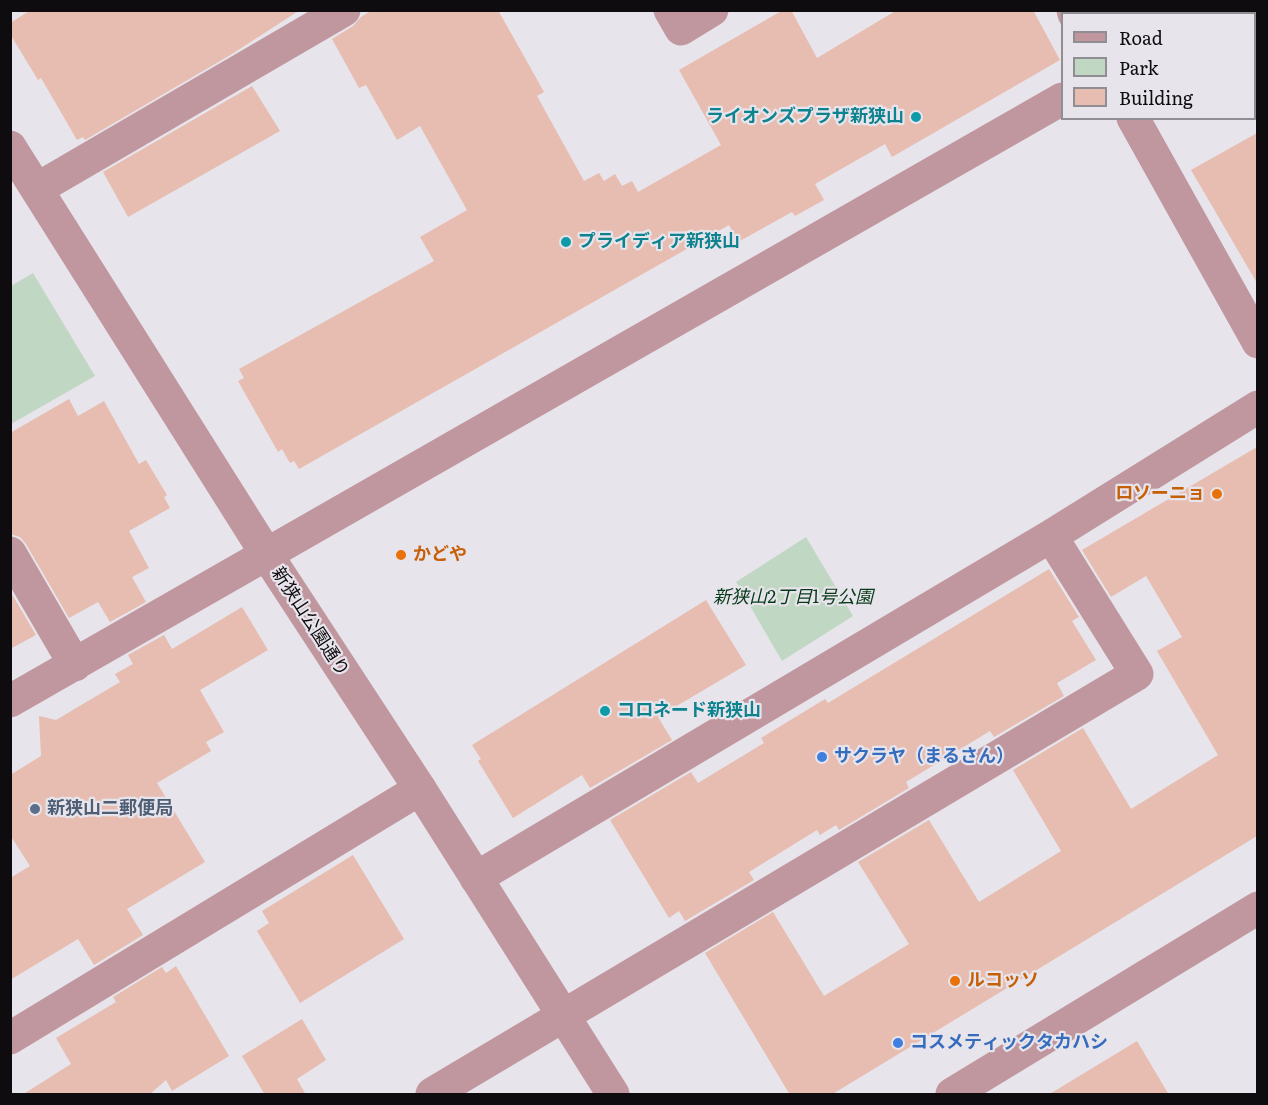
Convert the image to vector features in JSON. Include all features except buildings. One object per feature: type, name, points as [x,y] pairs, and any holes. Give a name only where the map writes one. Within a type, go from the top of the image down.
[{"type":"street","points":[[37,189],[344,10]]},
{"type":"street","points":[[670,10],[681,29],[712,10]]},
{"type":"street","points":[[10,701],[1061,100]]},
{"type":"street","points":[[1134,120],[1257,342]]},
{"type":"street","name":"新狭山公園通り","points":[[10,147],[267,555],[420,789],[613,1095]]},
{"type":"street","points":[[476,878],[1052,536],[1257,407]]},
{"type":"street","points":[[432,1095],[562,1015],[1137,674],[1052,536]]},
{"type":"street","points":[[10,553],[75,665]]},
{"type":"street","points":[[10,1038],[420,789]]},
{"type":"street","points":[[952,1095],[1257,908]]},
{"type":"green space","points":[[33,273],[95,376],[11,424],[11,286]]},
{"type":"green space","name":"新狭山2丁目1号公園","points":[[806,537],[853,616],[782,661],[736,582]]},
{"type":"place","name":"ライオンズプラザ新狭山","points":[[916,117]]},
{"type":"place","name":"プライディア新狭山","points":[[566,242]]},
{"type":"place","name":"ロソーニョ","points":[[1217,494]]},
{"type":"place","name":"かどや","points":[[401,555]]},
{"type":"place","name":"コロネード新狭山","points":[[605,711]]},
{"type":"place","name":"サクラヤ（まるさん）","points":[[822,757]]},
{"type":"place","name":"新狭山二郵便局","points":[[35,809]]},
{"type":"place","name":"ルコッソ","points":[[955,981]]},
{"type":"place","name":"コスメティックタカハシ","points":[[898,1043]]}]
